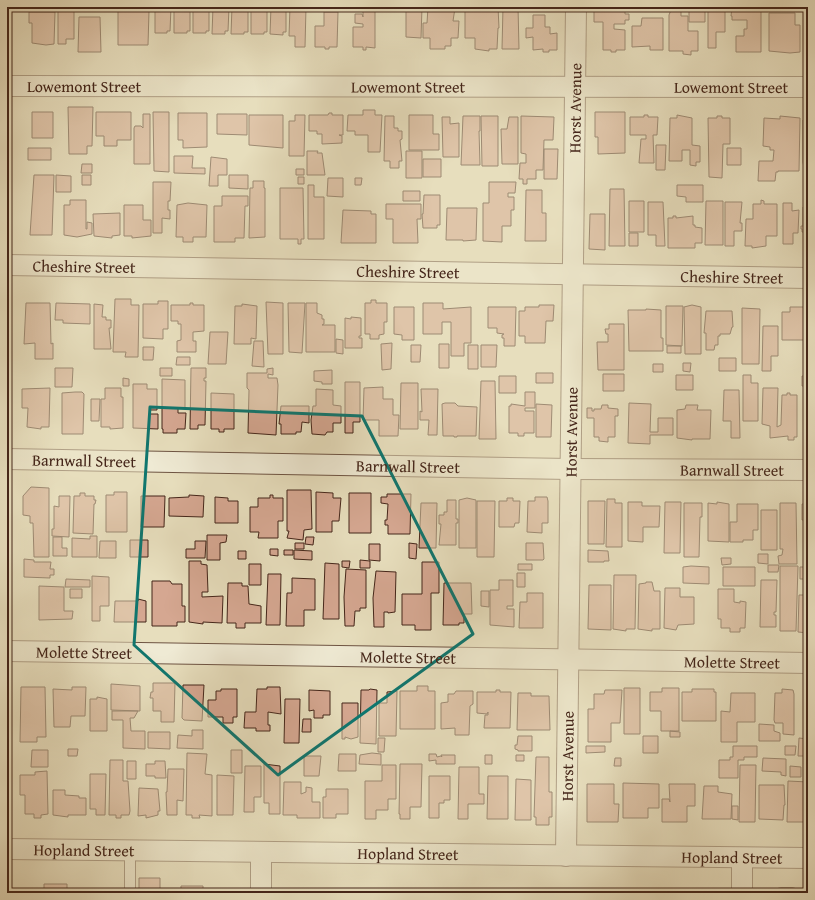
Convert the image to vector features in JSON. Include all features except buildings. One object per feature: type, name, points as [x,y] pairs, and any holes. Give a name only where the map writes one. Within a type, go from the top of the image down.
[{"type":"street","name":"Horst Avenue","points":[[566,856],[570,660],[570,469],[576,7]]},
{"type":"street","name":"Lowemont Street","points":[[7,86],[808,87]]},
{"type":"street","name":"Cheshire Street","points":[[7,265],[572,276],[808,278]]},
{"type":"street","name":"Barnwall Street","points":[[7,459],[570,469],[808,470]]},
{"type":"street","name":"Molette Street","points":[[7,651],[808,663]]},
{"type":"street","name":"Hopland Street","points":[[7,849],[808,858]]},
{"type":"street","points":[[261,852],[261,893]]},
{"type":"street","points":[[742,858],[742,893]]},
{"type":"lane","points":[[130,851],[130,893]]},
{"type":"lane","points":[[781,893],[792,893]]},
{"type":"highlighted area","points":[[150,407],[362,416],[473,634],[278,775],[134,645]]}]
